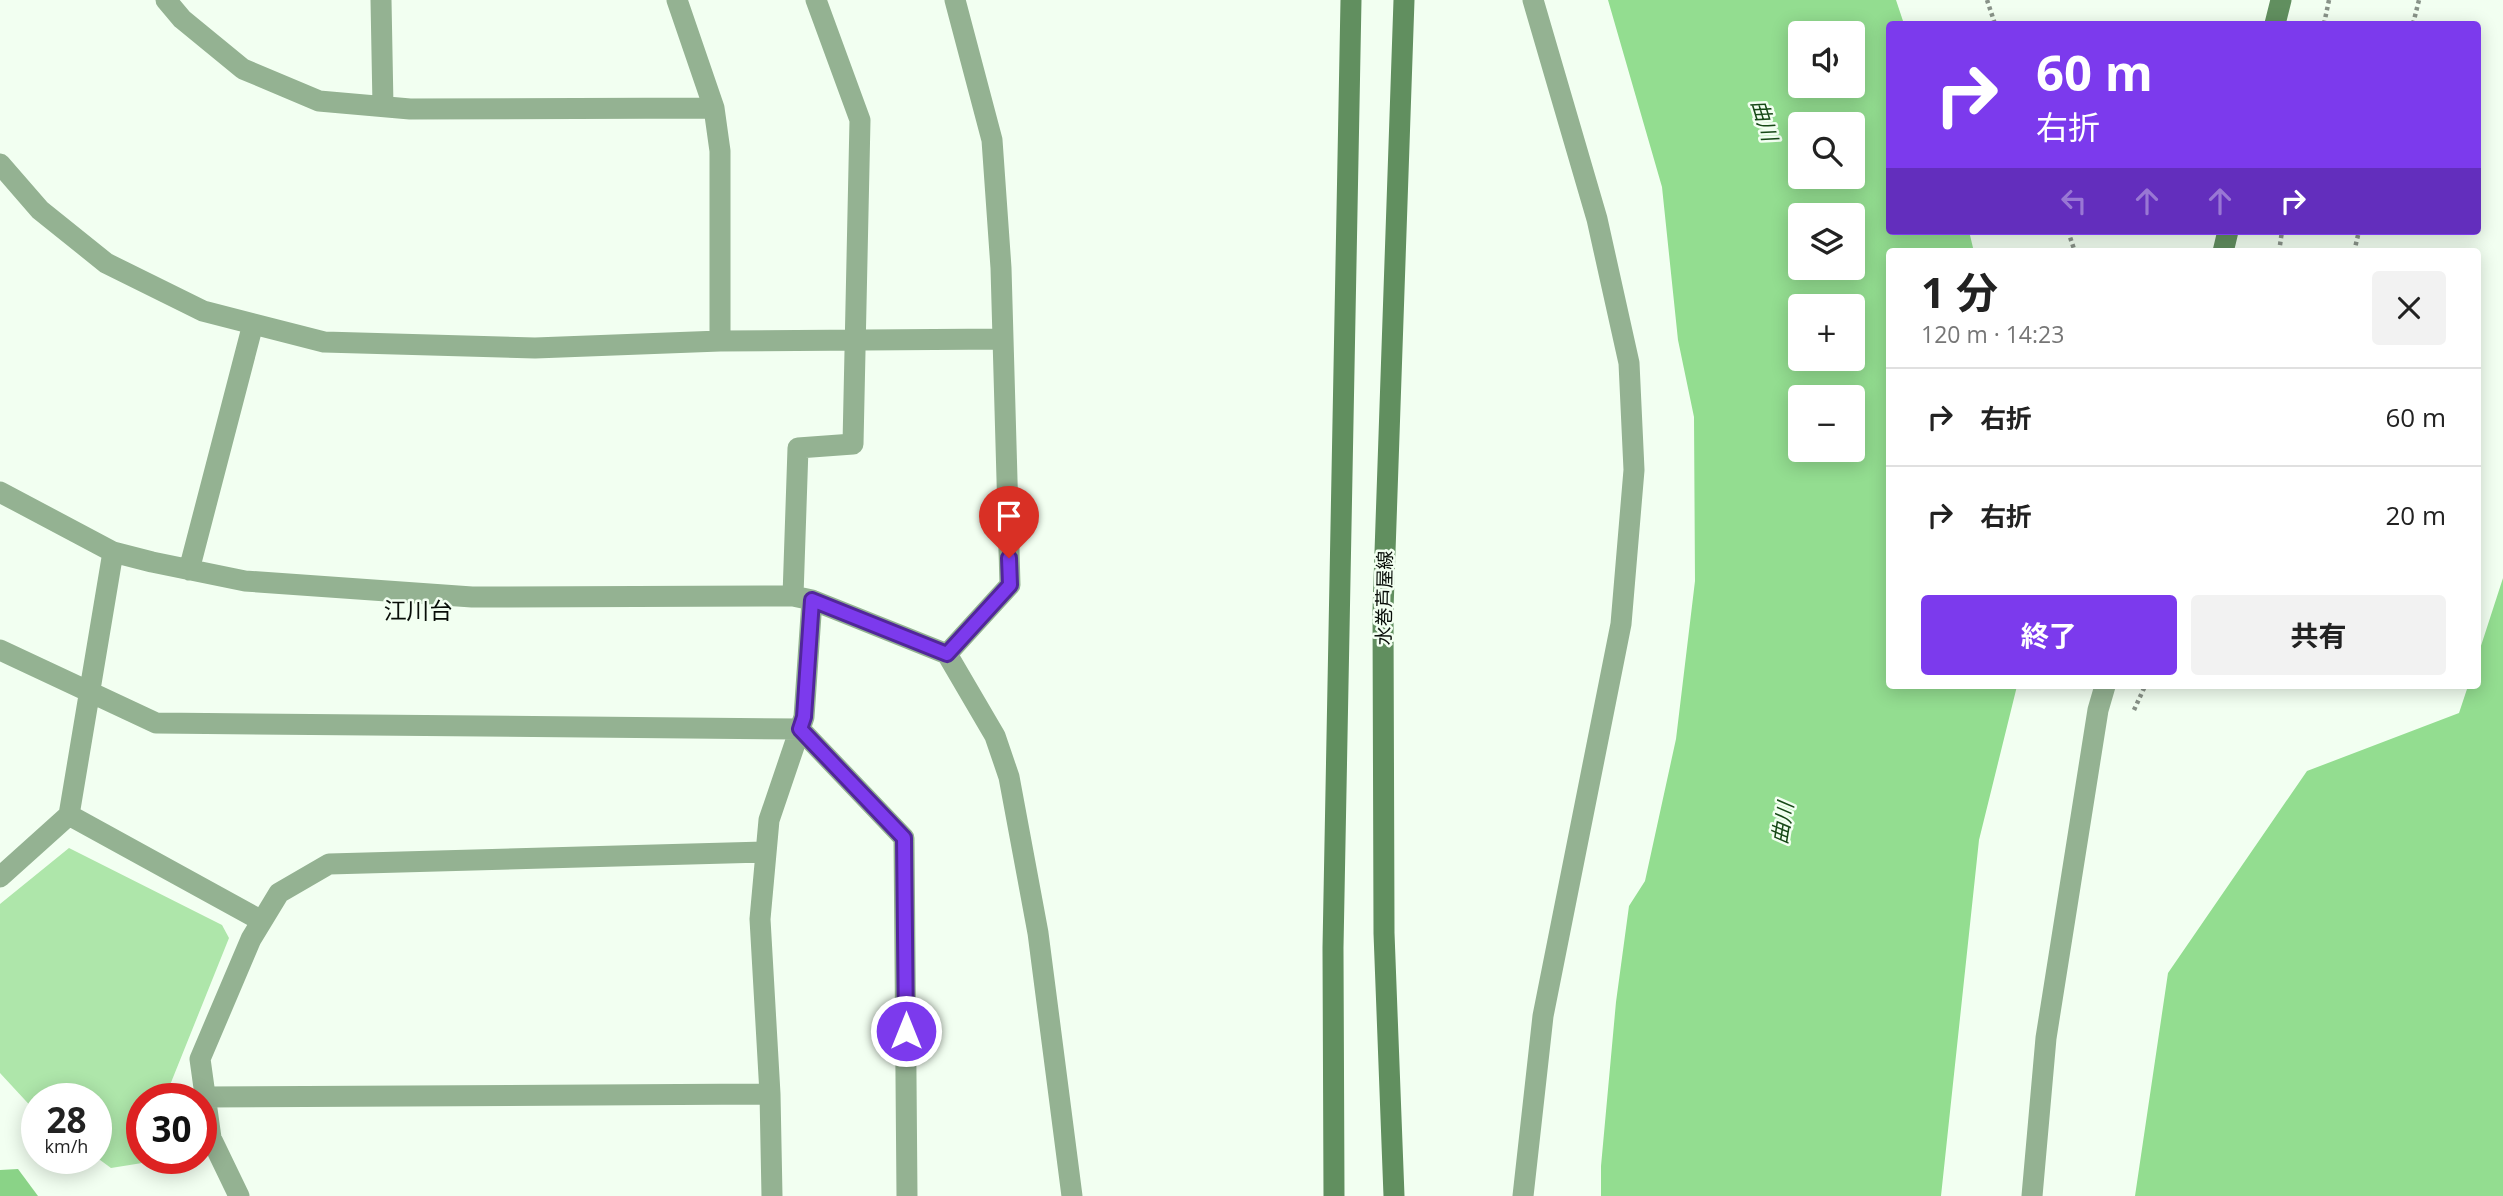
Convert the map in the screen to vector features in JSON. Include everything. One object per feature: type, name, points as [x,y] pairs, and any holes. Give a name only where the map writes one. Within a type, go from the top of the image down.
[{"type":"main road","points":[[1334,1196],[1333,920],[1351,0]]},
{"type":"main road","name":"水巻芦屋線","points":[[1394,1196],[1384,933],[1383,610],[1404,0]]},
{"type":"main road","points":[[2276,21],[2281,0]]},
{"type":"street","points":[[166,0],[183,19],[243,69],[319,101],[410,109],[714,108]]},
{"type":"street","points":[[382,0],[383,106]]},
{"type":"street","points":[[677,0],[714,108],[720,151],[720,341]]},
{"type":"street","points":[[772,1196],[770,1094],[760,919],[769,820],[804,717],[798,448],[853,444],[857,340],[860,120],[816,0]]},
{"type":"street","points":[[947,654],[1010,585],[1003,339],[992,141],[955,0]]},
{"type":"street","points":[[1523,1196],[1544,1016],[1621,624],[1634,470],[1629,363],[1597,219],[1533,0]]},
{"type":"street","points":[[0,164],[40,210],[106,263],[204,310],[324,342],[535,348],[720,341],[1003,339]]},
{"type":"street","points":[[189,570],[253,324]]},
{"type":"street","points":[[0,492],[113,552],[245,581],[472,597],[802,598],[947,654],[995,736],[1009,777],[1038,933],[1072,1196]]},
{"type":"street","points":[[0,877],[69,815],[113,552]]},
{"type":"street","points":[[0,650],[156,723],[800,729],[904,838],[907,1196]]},
{"type":"street","points":[[2032,1196],[2046,1038],[2074,853],[2098,710],[2104,689]]},
{"type":"street","points":[[69,815],[262,921]]},
{"type":"street","points":[[203,1083],[200,1059],[251,939],[279,893],[329,864],[766,852]]},
{"type":"street","points":[[217,1097],[770,1094]]},
{"type":"street","points":[[217,1150],[239,1196]]},
{"type":"path","points":[[1987,0],[1994,21]]},
{"type":"path","points":[[2325,21],[2329,0]]},
{"type":"path","points":[[2414,21],[2419,0]]},
{"type":"shaded area","points":[[69,848],[222,925],[229,938],[171,1083],[126,1083],[126,1166],[112,1168],[112,1083],[21,1083],[21,1096],[0,1073],[0,904]]},
{"type":"shaded area","points":[[18,1169],[38,1196],[0,1196],[0,1170]]},
{"type":"water","name":"曲川","points":[[1608,0],[1896,0],[1903,21],[1886,21],[1886,235],[1970,235],[1973,248],[1886,248],[1886,689],[2016,689],[1979,840],[1941,1196],[1601,1196],[1601,1166],[1616,1002],[1629,906],[1645,881],[1676,739],[1695,581],[1694,417],[1678,340],[1662,187]]},
{"type":"water","points":[[2503,578],[2503,1196],[2135,1196],[2168,973],[2307,771],[2459,713],[2467,689],[2481,689],[2481,646]]},
{"type":"district","name":"江川台","points":[[418,610]]},
{"type":"route","points":[[906,1031],[904,838],[800,729],[804,717],[812,600],[947,654],[1010,585],[1009,558]]}]
